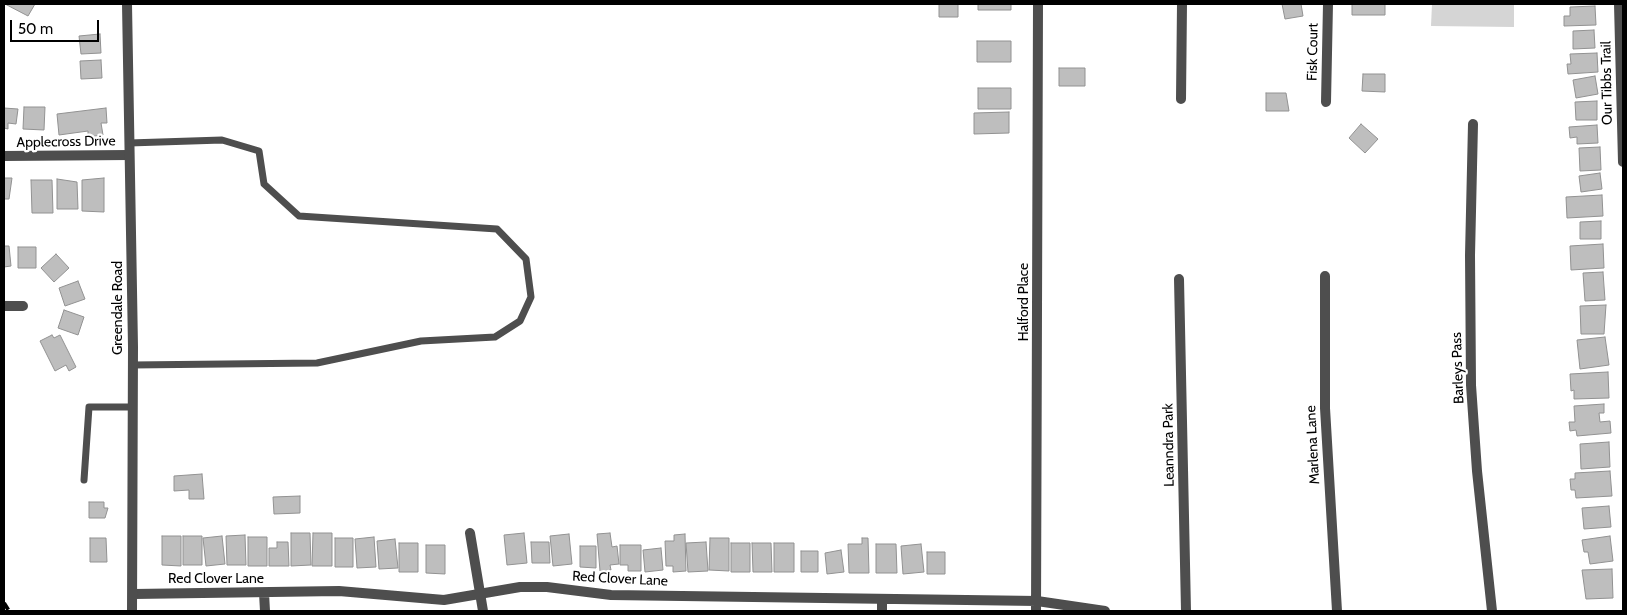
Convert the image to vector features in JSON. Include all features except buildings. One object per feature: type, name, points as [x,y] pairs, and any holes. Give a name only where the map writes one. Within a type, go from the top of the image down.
[{"type":"street","name":"Greendale Road","points":[[127,4],[134,594],[132,611]]},
{"type":"street","name":"Halford Place","points":[[1037,606],[1038,4]]},
{"type":"street","points":[[1181,99],[1182,4]]},
{"type":"street","name":"Fisk Court","points":[[1326,102],[1328,4]]},
{"type":"street","name":"Our Tibbs Trail","points":[[1619,4],[1623,162]]},
{"type":"street","name":"Barleys Pass","points":[[1473,124],[1470,255],[1471,385],[1477,471],[1492,611]]},
{"type":"street","name":"Applecross Drive","points":[[4,156],[129,155]]},
{"type":"street","name":"Marlena Lane","points":[[1325,276],[1325,408],[1337,611]]},
{"type":"street","name":"Leanndra Park","points":[[1179,279],[1186,611]]},
{"type":"street","points":[[4,306],[23,306]]},
{"type":"street","points":[[470,533],[483,611]]},
{"type":"street","name":"Red Clover Lane","points":[[134,594],[339,591],[444,600],[520,587],[610,595],[882,599],[1105,611]]},
{"type":"street","points":[[264,592],[264,611]]},
{"type":"street","points":[[882,599],[882,611]]},
{"type":"lane","points":[[129,143],[222,140],[259,151],[264,184],[299,216],[496,229],[526,259],[531,297],[520,321],[495,337],[421,341],[317,363],[132,365]]},
{"type":"lane","points":[[84,480],[88,407],[132,407]]},
{"type":"shaded area","points":[[1432,4],[1514,4],[1514,27],[1431,26]]},
{"type":"railway","points":[[4,603],[9,611]]}]
